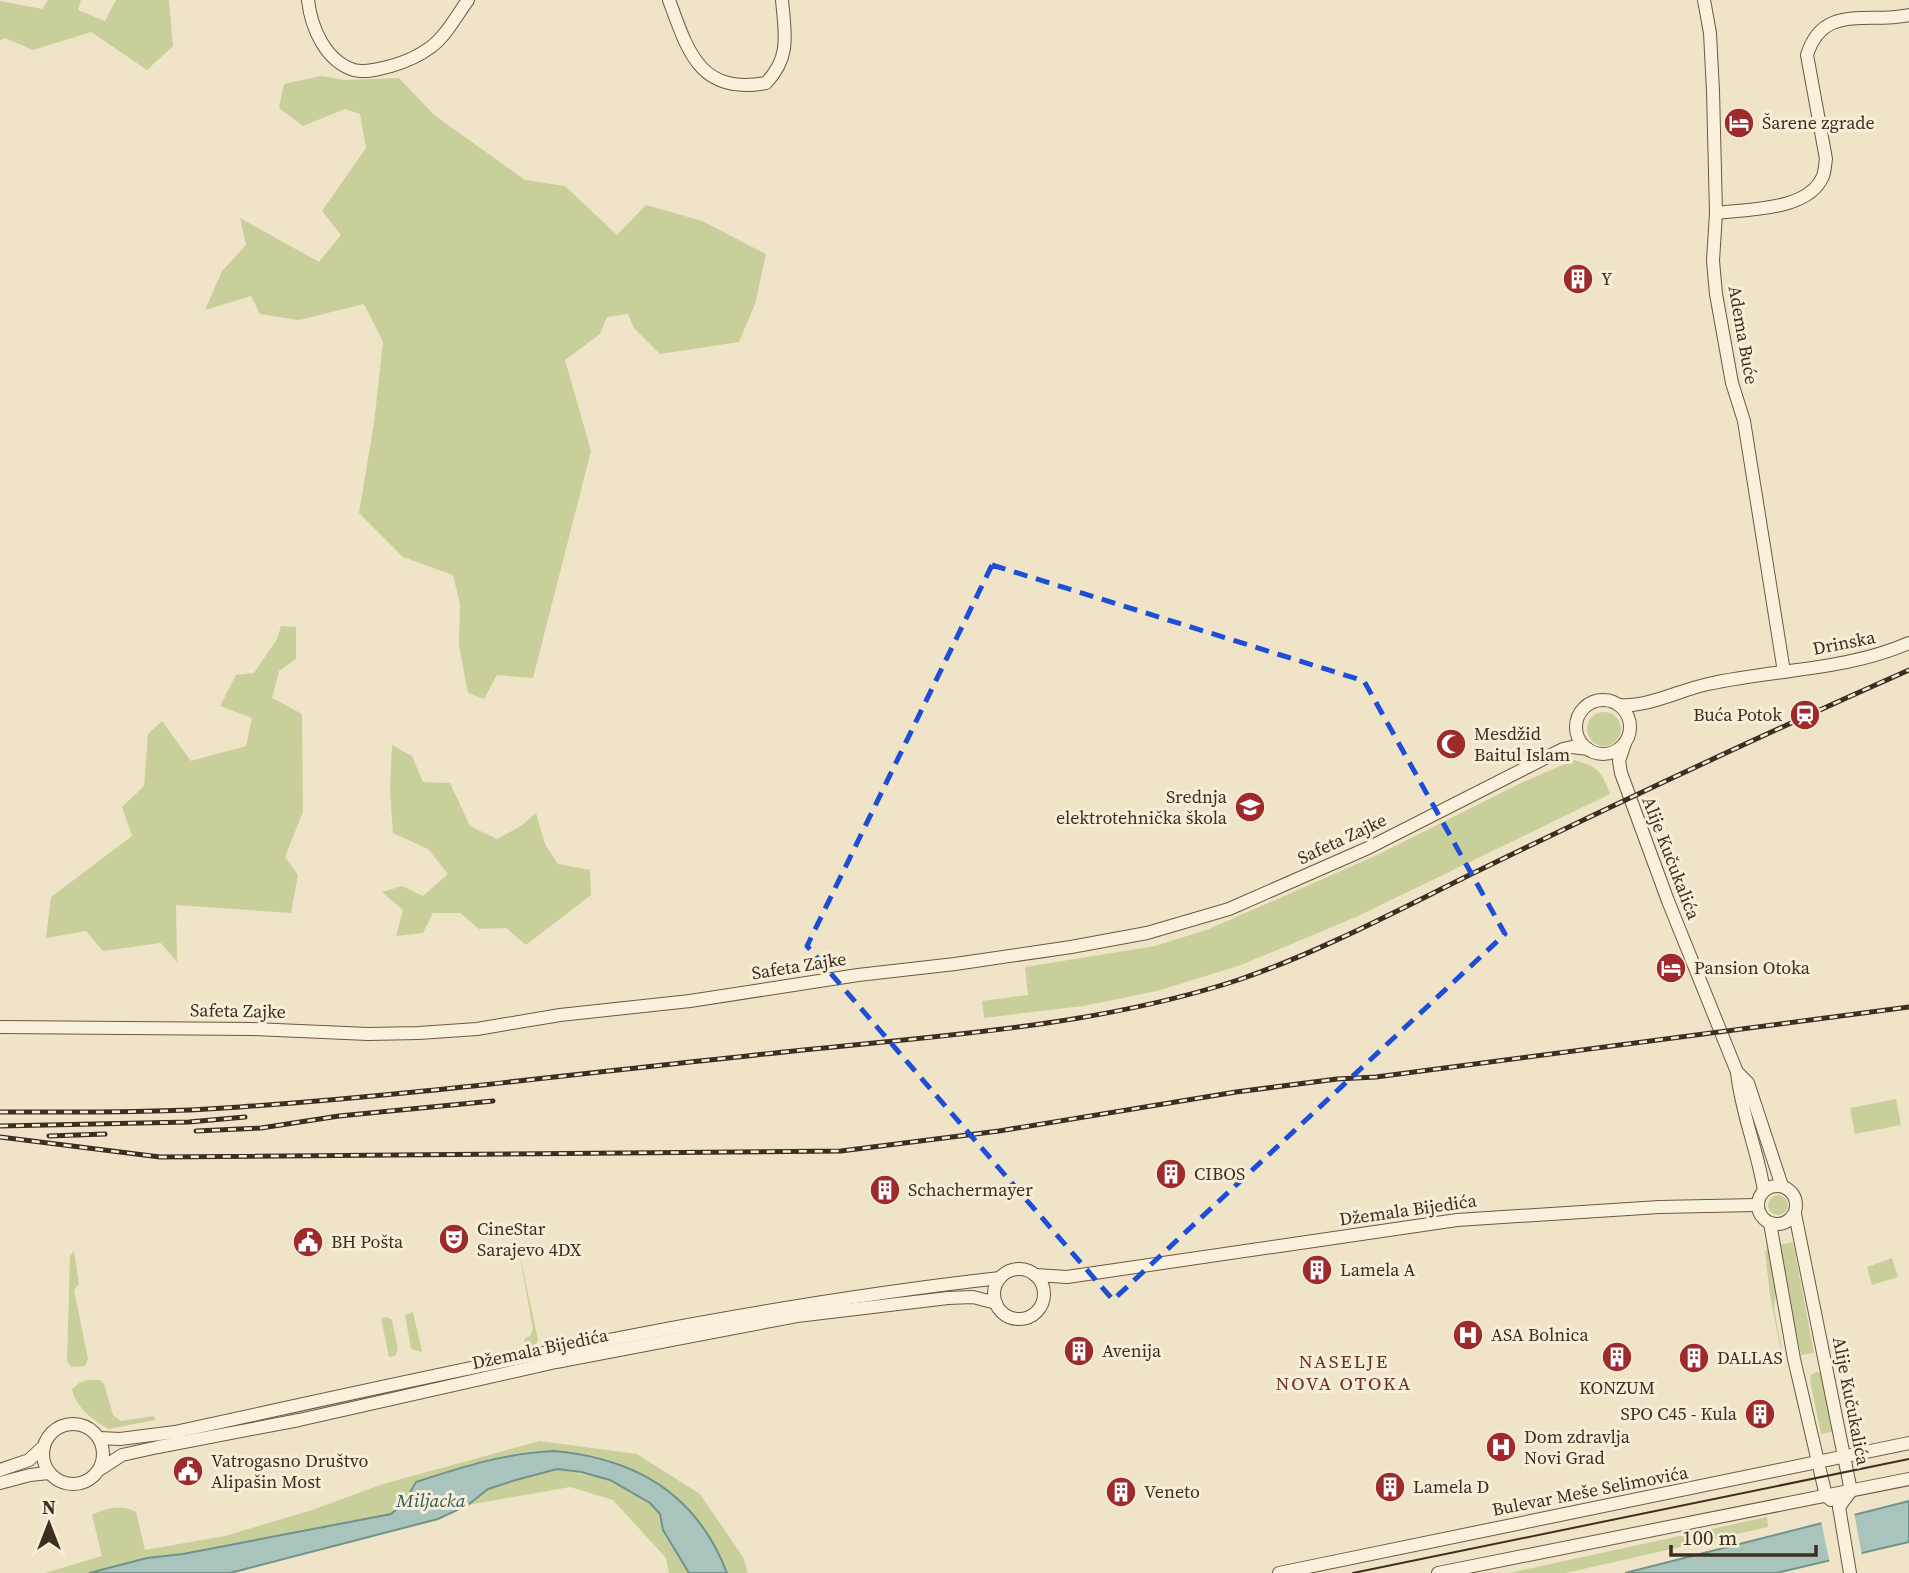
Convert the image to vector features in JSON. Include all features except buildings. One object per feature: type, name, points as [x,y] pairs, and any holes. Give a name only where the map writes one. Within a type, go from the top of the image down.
[{"type":"main road","points":[[308,0],[324,47],[337,60],[356,71],[398,64],[433,46],[468,0]]},
{"type":"main road","points":[[669,0],[698,63],[709,74],[735,87],[766,83],[780,67],[785,45],[782,0]]},
{"type":"main road","name":"Adema Buće","points":[[1704,0],[1710,33],[1713,91],[1716,213],[1713,261],[1718,313],[1732,383],[1744,421],[1784,672]]},
{"type":"main road","points":[[1716,213],[1785,205],[1814,190],[1824,176],[1826,159],[1807,55],[1811,41],[1821,28],[1848,19],[1909,15]]},
{"type":"main road","name":"Drinska","points":[[1784,672],[1866,659],[1909,643]]},
{"type":"main road","points":[[1563,749],[1573,735],[1578,718],[1590,704],[1604,700],[1619,705],[1642,704],[1710,683],[1784,672]]},
{"type":"main road","points":[[1576,726],[1577,735],[1592,751],[1612,752],[1625,743],[1642,704]]},
{"type":"main road","points":[[1619,705],[1629,718],[1630,727]]},
{"type":"main road","name":"Alije Kučukalića","points":[[1625,743],[1619,761],[1621,774],[1665,894],[1737,1072],[1738,1090],[1764,1191]]},
{"type":"main road","name":"Safeta Zajke","points":[[0,1027],[252,1029],[368,1034],[455,1031],[559,1015],[690,1001],[1083,945],[1147,933],[1230,909],[1368,848],[1563,749],[1572,747],[1592,751]]},
{"type":"main road","name":"Alije Kučukalića","points":[[1592,751],[1612,764],[1621,774]]},
{"type":"main road","name":"Alije Kučukalića","points":[[1737,1072],[1748,1083],[1782,1186]]},
{"type":"main road","points":[[1782,1186],[1795,1197],[1795,1214],[1785,1223],[1770,1223],[1762,1217],[1757,1205],[1764,1191],[1782,1186]]},
{"type":"main road","name":"Džemala Bijedića","points":[[1035,1275],[1067,1277],[1457,1220],[1660,1207],[1757,1205]]},
{"type":"main road","name":"Alije Kučukalića","points":[[1795,1214],[1851,1491],[1840,1510]]},
{"type":"main road","points":[[1770,1223],[1794,1359],[1826,1496],[1840,1510],[1850,1571]]},
{"type":"main road","points":[[1044,1297],[1042,1284],[1035,1275],[1018,1269],[1000,1278],[995,1290],[996,1303],[1006,1316],[1022,1319],[1037,1312],[1044,1297],[1067,1277]]},
{"type":"main road","name":"Džemala Bijedića","points":[[0,1470],[29,1460],[44,1446],[54,1430],[71,1424],[87,1427],[99,1438],[120,1439],[175,1432],[578,1346],[792,1308],[1000,1278]]},
{"type":"main road","name":"Džemala Bijedića","points":[[0,1483],[30,1475],[50,1474],[65,1484],[75,1484],[90,1479],[122,1455],[299,1420],[556,1362],[797,1316],[948,1298],[973,1297],[996,1303]]},
{"type":"main road","points":[[99,1438],[103,1454],[99,1470]]},
{"type":"main road","name":"Bulevar Meše Selimovića","points":[[1279,1573],[1909,1443]]},
{"type":"main road","points":[[44,1446],[43,1456],[50,1474]]},
{"type":"main road","points":[[1438,1573],[1909,1479]]},
{"type":"highlighted area","points":[[992,565],[1364,681],[1505,934],[1113,1300],[807,946]]},
{"type":"green space","points":[[48,0],[81,0],[78,10],[105,21],[116,0],[169,0],[173,46],[147,70],[91,32],[33,50],[5,38],[0,40],[0,1],[42,9]]},
{"type":"green space","points":[[321,76],[345,80],[399,78],[434,115],[525,180],[565,186],[617,235],[646,205],[702,221],[766,254],[755,304],[739,342],[660,354],[634,328],[628,314],[607,317],[600,334],[565,360],[591,451],[533,678],[497,675],[484,699],[468,693],[459,646],[460,604],[453,575],[403,557],[359,513],[374,423],[383,342],[364,304],[299,320],[260,314],[251,296],[205,310],[222,271],[246,245],[240,218],[319,262],[341,235],[322,211],[366,148],[360,114],[345,109],[303,126],[279,108],[284,84]]},
{"type":"green space","points":[[281,626],[296,627],[296,659],[279,671],[272,698],[302,714],[303,812],[285,857],[298,875],[291,913],[176,905],[177,962],[161,943],[103,951],[86,931],[46,938],[51,897],[132,836],[122,807],[144,786],[148,734],[162,721],[191,761],[246,746],[252,718],[220,706],[236,675],[254,673],[277,639]]},
{"type":"green space","points":[[1604,712],[1616,717],[1621,729],[1616,741],[1604,746],[1592,741],[1587,729],[1592,717]]},
{"type":"green space","points":[[392,745],[412,756],[423,782],[450,783],[470,826],[497,839],[521,826],[536,813],[545,844],[558,864],[590,870],[591,895],[526,945],[506,928],[479,929],[460,913],[433,913],[423,933],[396,936],[403,910],[382,892],[402,886],[423,896],[448,874],[428,849],[393,833],[390,790]]},
{"type":"green space","points":[[1574,760],[1598,771],[1610,794],[1356,917],[1241,965],[1157,991],[1083,1006],[984,1018],[982,1001],[1028,995],[1025,967],[1155,946],[1209,929],[1377,855],[1521,783]]},
{"type":"green space","points":[[1896,1099],[1901,1125],[1855,1134],[1850,1108]]},
{"type":"green space","points":[[1774,1195],[1782,1195],[1788,1205],[1782,1215],[1774,1215],[1768,1209],[1768,1201]]},
{"type":"green space","points":[[1793,1242],[1814,1353],[1801,1355],[1778,1245]]},
{"type":"green space","points":[[518,1246],[538,1340],[535,1346],[526,1348],[524,1339],[530,1336],[533,1329]]},
{"type":"green space","points":[[1769,1248],[1776,1293],[1774,1308],[1783,1356],[1770,1295],[1765,1252]]},
{"type":"green space","points":[[74,1251],[79,1284],[74,1290],[88,1359],[85,1366],[71,1367],[67,1361],[70,1256]]},
{"type":"green space","points":[[1892,1258],[1898,1277],[1872,1285],[1867,1267]]},
{"type":"green space","points":[[413,1312],[422,1352],[411,1349],[405,1315]]},
{"type":"green space","points":[[381,1318],[392,1320],[398,1350],[395,1356],[389,1357]]},
{"type":"green space","points":[[1821,1373],[1835,1431],[1821,1434],[1810,1381],[1811,1375]]},
{"type":"green space","points":[[88,1380],[100,1380],[104,1384],[113,1415],[121,1421],[154,1416],[155,1420],[109,1429],[86,1413],[74,1396],[72,1389]]},
{"type":"green space","points":[[540,1441],[637,1454],[700,1494],[743,1557],[748,1573],[727,1573],[713,1543],[694,1516],[671,1494],[645,1476],[616,1463],[585,1454],[553,1451],[519,1453],[417,1482],[403,1504],[391,1514],[183,1554],[164,1555],[89,1573],[45,1573],[102,1556],[92,1515],[108,1509],[125,1508],[136,1512],[145,1550],[225,1536],[312,1510],[383,1484]]},
{"type":"green space","points":[[557,1469],[610,1480],[650,1503],[660,1514],[663,1530],[689,1573],[669,1573],[666,1558],[613,1500],[570,1487],[468,1505],[488,1489]]},
{"type":"green space","points":[[1767,1517],[1768,1527],[1566,1573],[1509,1573]]},
{"type":"water","name":"Miljacka","points":[[554,1451],[611,1462],[660,1485],[699,1522],[727,1573],[689,1573],[663,1530],[660,1514],[650,1503],[610,1480],[557,1469],[488,1489],[468,1505],[438,1519],[230,1573],[89,1573],[147,1558],[183,1554],[391,1514],[403,1504],[416,1482],[501,1458]]},
{"type":"water","points":[[1909,1501],[1909,1542],[1776,1573],[1625,1573]]},
{"type":"pier","points":[[1854,1512],[1862,1556],[1830,1564],[1821,1521]]},
{"type":"tram line","points":[[1353,1573],[1909,1459]]},
{"type":"railway","points":[[0,1112],[180,1110],[369,1096],[1000,1030],[1061,1021],[1180,997],[1238,980],[1335,941],[1648,790],[1909,670]]},
{"type":"railway","points":[[0,1137],[160,1157],[841,1151],[999,1131],[1236,1092],[1337,1079],[1376,1077],[1909,1007]]},
{"type":"railway","points":[[196,1131],[261,1128],[339,1116],[493,1101]]},
{"type":"railway","points":[[0,1126],[189,1122],[245,1117]]},
{"type":"railway","points":[[49,1136],[105,1134]]},
{"type":"place","name":"Šarene zgrade","points":[[1739,123]]},
{"type":"place","name":"Y","points":[[1578,279]]},
{"type":"place","name":"Buća Potok","points":[[1805,715]]},
{"type":"place","name":"Mesdžid Baitul Islam","points":[[1451,744]]},
{"type":"place","name":"Srednja elektrotehnička škola","points":[[1250,807]]},
{"type":"place","name":"Pansion Otoka","points":[[1671,968]]},
{"type":"place","name":"CIBOS","points":[[1171,1174]]},
{"type":"place","name":"Schachermayer","points":[[885,1190]]},
{"type":"place","name":"CineStar Sarajevo 4DX","points":[[454,1239]]},
{"type":"place","name":"BH Pošta","points":[[308,1242]]},
{"type":"place","name":"Lamela A","points":[[1317,1270]]},
{"type":"place","name":"ASA Bolnica","points":[[1468,1335]]},
{"type":"place","name":"Avenija","points":[[1079,1351]]},
{"type":"place","name":"KONZUM","points":[[1617,1357]]},
{"type":"place","name":"DALLAS","points":[[1694,1358]]},
{"type":"place","name":"SPO C45 - Kula","points":[[1760,1414]]},
{"type":"place","name":"Dom zdravlja Novi Grad","points":[[1501,1447]]},
{"type":"place","name":"Vatrogasno Društvo Alipašin Most","points":[[188,1471]]},
{"type":"place","name":"Lamela D","points":[[1390,1487]]},
{"type":"place","name":"Veneto","points":[[1121,1492]]},
{"type":"district","name":"NASELJE NOVA OTOKA","points":[[1344,1372]]}]
